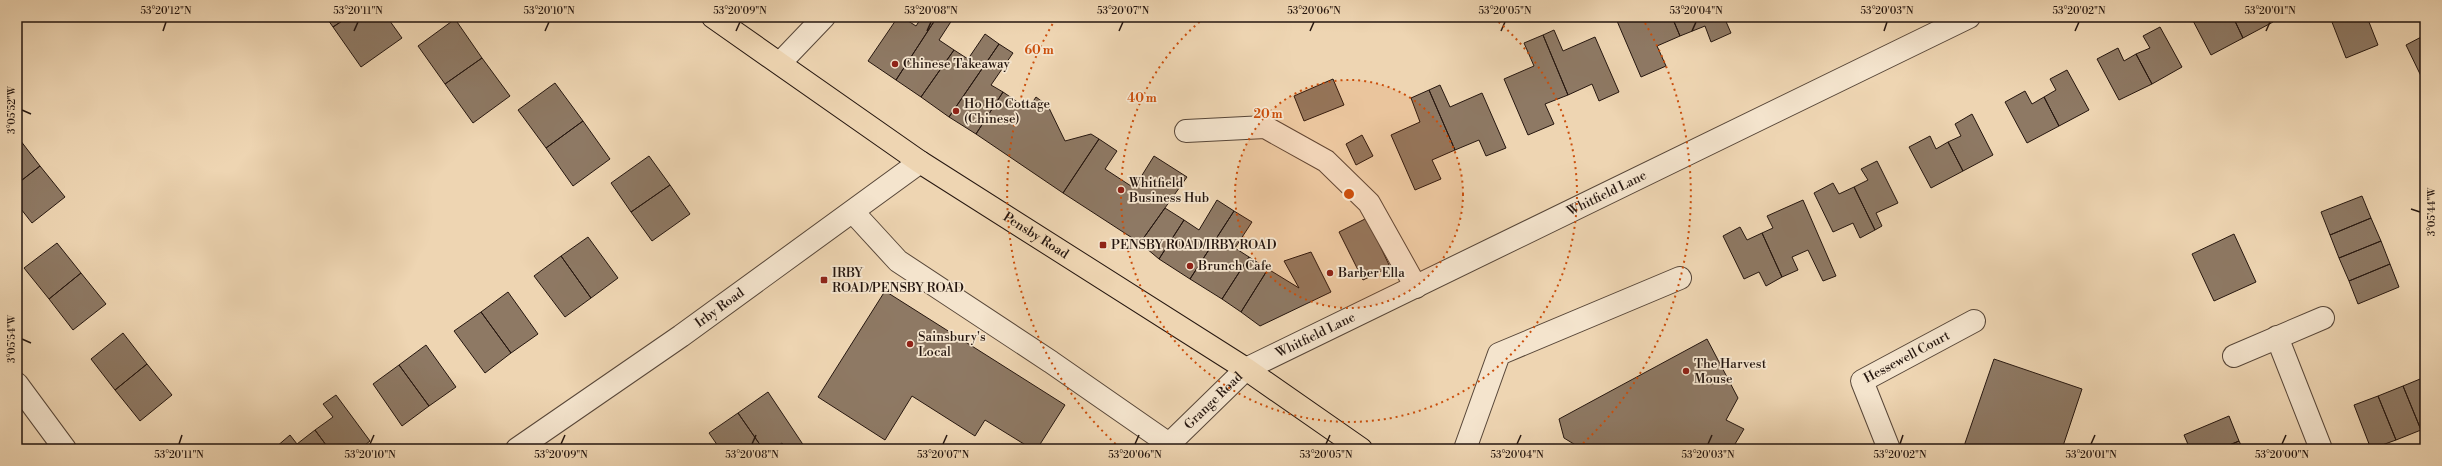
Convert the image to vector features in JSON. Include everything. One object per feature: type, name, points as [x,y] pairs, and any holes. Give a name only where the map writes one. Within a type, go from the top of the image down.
[{"type":"main road","name":"Pensby Road","points":[[713,17],[920,162],[1246,369],[1361,449]]},
{"type":"street","points":[[780,63],[824,17]]},
{"type":"street","name":"Whitfield Lane","points":[[1246,369],[1969,17]]},
{"type":"street","points":[[1186,131],[1265,127],[1326,161],[1369,203],[1416,287]]},
{"type":"street","name":"Irby Road","points":[[517,449],[682,336],[920,162]]},
{"type":"street","points":[[853,212],[898,261],[1051,362],[1167,446]]},
{"type":"street","points":[[1465,449],[1499,354],[1680,278]]},
{"type":"street","points":[[2234,356],[2323,318]]},
{"type":"street","name":"Hessewell Court","points":[[1889,449],[1862,381],[1974,322]]},
{"type":"street","points":[[2277,338],[2320,449]]},
{"type":"street","name":"Grange Road","points":[[1167,446],[1246,369]]},
{"type":"street","points":[[17,384],[65,449]]},
{"type":"building","points":[[326,17],[348,17],[333,27]]},
{"type":"building","points":[[348,17],[387,17],[402,38],[361,67],[333,27]]},
{"type":"building","points":[[898,17],[902,17],[916,26],[922,17],[937,17],[896,80],[868,61]]},
{"type":"building","points":[[937,17],[954,17],[939,40],[954,50],[921,97],[896,80]]},
{"type":"building","points":[[1625,17],[1672,17],[1680,36],[1657,46],[1666,66],[1641,77],[1617,21]]},
{"type":"building","points":[[1672,17],[1724,17],[1731,33],[1711,42],[1705,26],[1680,36]]},
{"type":"building","points":[[2191,17],[2233,17],[2243,38],[2211,55]]},
{"type":"building","points":[[2233,17],[2271,17],[2273,22],[2243,38]]},
{"type":"building","points":[[2330,17],[2367,17],[2378,45],[2346,58]]},
{"type":"building","points":[[455,19],[482,58],[445,84],[418,46]]},
{"type":"building","points":[[2160,27],[2182,67],[2152,84],[2136,54],[2150,48],[2143,36]]},
{"type":"building","points":[[1554,30],[1563,51],[1595,37],[1619,92],[1599,101],[1592,84],[1568,95],[1543,35]]},
{"type":"building","points":[[985,34],[999,44],[949,117],[921,97],[954,50],[968,59]]},
{"type":"building","points":[[1543,35],[1568,95],[1545,104],[1554,124],[1528,135],[1504,79],[1534,66],[1524,43]]},
{"type":"building","points":[[2425,35],[2425,74],[2421,76],[2406,45]]},
{"type":"building","points":[[999,44],[1013,53],[991,85],[1003,92],[976,134],[949,117]]},
{"type":"building","points":[[2118,48],[2124,61],[2136,54],[2152,84],[2119,100],[2097,59]]},
{"type":"building","points":[[482,58],[510,96],[473,123],[445,84]]},
{"type":"building","points":[[2067,70],[2089,110],[2059,126],[2044,97],[2056,90],[2050,79]]},
{"type":"building","points":[[1333,79],[1344,105],[1304,121],[1294,96]]},
{"type":"building","points":[[555,83],[583,121],[546,148],[518,110]]},
{"type":"building","points":[[1440,85],[1450,107],[1482,93],[1506,148],[1486,156],[1479,140],[1455,150],[1429,90]]},
{"type":"building","points":[[1429,90],[1455,150],[1432,160],[1441,179],[1415,190],[1391,135],[1420,122],[1411,98]]},
{"type":"building","points":[[2025,91],[2032,104],[2044,97],[2059,126],[2027,143],[2005,102]]},
{"type":"building","points":[[1003,92],[1028,109],[1036,97],[1048,106],[1065,141],[1091,134],[1099,139],[1063,193],[976,134]]},
{"type":"building","points":[[1972,114],[1993,155],[1963,171],[1948,142],[1961,136],[1955,124]]},
{"type":"building","points":[[583,121],[610,159],[573,186],[546,148]]},
{"type":"building","points":[[1362,135],[1373,156],[1356,165],[1346,144]]},
{"type":"building","points":[[17,136],[40,166],[17,184]]},
{"type":"building","points":[[1930,136],[1936,149],[1948,142],[1963,171],[1931,188],[1909,147]]},
{"type":"building","name":"Whitfield Business Hub","points":[[1099,139],[1117,151],[1105,169],[1134,188],[1154,156],[1187,177],[1140,243],[1063,193]]},
{"type":"building","points":[[649,156],[670,185],[631,212],[611,183]]},
{"type":"building","points":[[1877,161],[1898,203],[1876,213],[1882,226],[1875,230],[1854,187],[1868,180],[1861,169]]},
{"type":"building","points":[[40,166],[65,197],[32,223],[17,204],[17,184]]},
{"type":"building","points":[[1833,183],[1839,194],[1854,187],[1875,230],[1860,238],[1853,223],[1833,232],[1814,193]]},
{"type":"building","points":[[670,185],[690,214],[652,241],[631,212]]},
{"type":"building","points":[[2362,196],[2371,218],[2330,235],[2321,212]]},
{"type":"building","points":[[1217,200],[1234,211],[1190,279],[1159,259],[1184,220],[1199,230]]},
{"type":"building","points":[[1803,200],[1836,276],[1823,281],[1808,250],[1792,257],[1798,270],[1782,277],[1762,233],[1773,228],[1767,216]]},
{"type":"building","points":[[1165,208],[1184,220],[1159,259],[1140,243]]},
{"type":"building","points":[[1234,211],[1252,222],[1235,248],[1249,257],[1222,299],[1190,279]]},
{"type":"building","points":[[1367,218],[1390,267],[1363,280],[1339,232]]},
{"type":"building","points":[[2371,218],[2381,241],[2339,258],[2330,235]]},
{"type":"building","points":[[1740,227],[1747,240],[1762,233],[1782,277],[1766,286],[1759,272],[1744,279],[1723,236]]},
{"type":"building","points":[[2234,234],[2256,282],[2214,301],[2192,254]]},
{"type":"building","points":[[588,237],[618,278],[591,298],[561,256]]},
{"type":"building","points":[[2381,241],[2390,264],[2349,281],[2339,258]]},
{"type":"building","points":[[57,243],[81,273],[49,299],[24,268]]},
{"type":"building","points":[[1311,252],[1331,292],[1260,326],[1241,312],[1268,269],[1299,288],[1284,261]]},
{"type":"building","points":[[561,256],[591,298],[565,317],[534,276]]},
{"type":"building","points":[[1249,257],[1268,269],[1241,312],[1222,299]]},
{"type":"building","points":[[2390,264],[2399,287],[2358,304],[2349,281]]},
{"type":"building","points":[[81,273],[106,304],[73,330],[49,299]]},
{"type":"building","name":"Sainsbury's Local","points":[[885,291],[1065,405],[1037,449],[1032,449],[985,420],[975,436],[912,396],[885,440],[818,397]]},
{"type":"building","points":[[508,292],[538,334],[511,353],[481,312]]},
{"type":"building","points":[[481,312],[511,353],[485,373],[454,331]]},
{"type":"building","points":[[123,333],[147,364],[115,390],[91,359]]},
{"type":"building","name":"The Harvest Mouse","points":[[1707,339],[1738,398],[1726,420],[1744,429],[1732,449],[1582,449],[1564,438],[1559,419]]},
{"type":"building","points":[[426,345],[456,387],[429,406],[399,365]]},
{"type":"building","points":[[1994,359],[2082,389],[2062,449],[1963,449]]},
{"type":"building","points":[[147,364],[172,395],[140,421],[115,390]]},
{"type":"building","points":[[399,365],[429,406],[402,426],[373,384]]},
{"type":"building","points":[[2425,377],[2425,428],[2421,430],[2403,386]]},
{"type":"building","points":[[2403,386],[2421,430],[2396,440],[2378,396]]},
{"type":"building","points":[[768,392],[806,449],[786,449],[782,443],[773,449],[763,449],[738,413]]},
{"type":"building","points":[[336,395],[370,441],[360,449],[329,449],[315,430],[333,417],[323,404]]},
{"type":"building","points":[[2378,396],[2396,440],[2371,449],[2354,405]]},
{"type":"building","points":[[738,413],[763,449],[720,449],[709,433]]},
{"type":"building","points":[[2229,416],[2239,441],[2220,449],[2190,449],[2184,435]]},
{"type":"building","points":[[315,430],[329,449],[277,449],[276,447],[290,435],[297,444]]},
{"type":"building","points":[[2239,441],[2243,449],[2220,449]]},
{"type":"place","name":"Chinese Takeaway","points":[[895,64]]},
{"type":"place","name":"Ho Ho Cottage (Chinese)","points":[[956,111]]},
{"type":"place","name":"Whitfield Business Hub","points":[[1121,190]]},
{"type":"place","name":"PENSBY ROAD/IRBY ROAD","points":[[1103,245]]},
{"type":"place","name":"Brunch Cafe","points":[[1190,266]]},
{"type":"place","name":"Barber Ella","points":[[1330,273]]},
{"type":"place","name":"IRBY ROAD/PENSBY ROAD","points":[[824,280]]},
{"type":"place","name":"Sainsbury's Local","points":[[910,344]]},
{"type":"place","name":"The Harvest Mouse","points":[[1686,371]]}]
